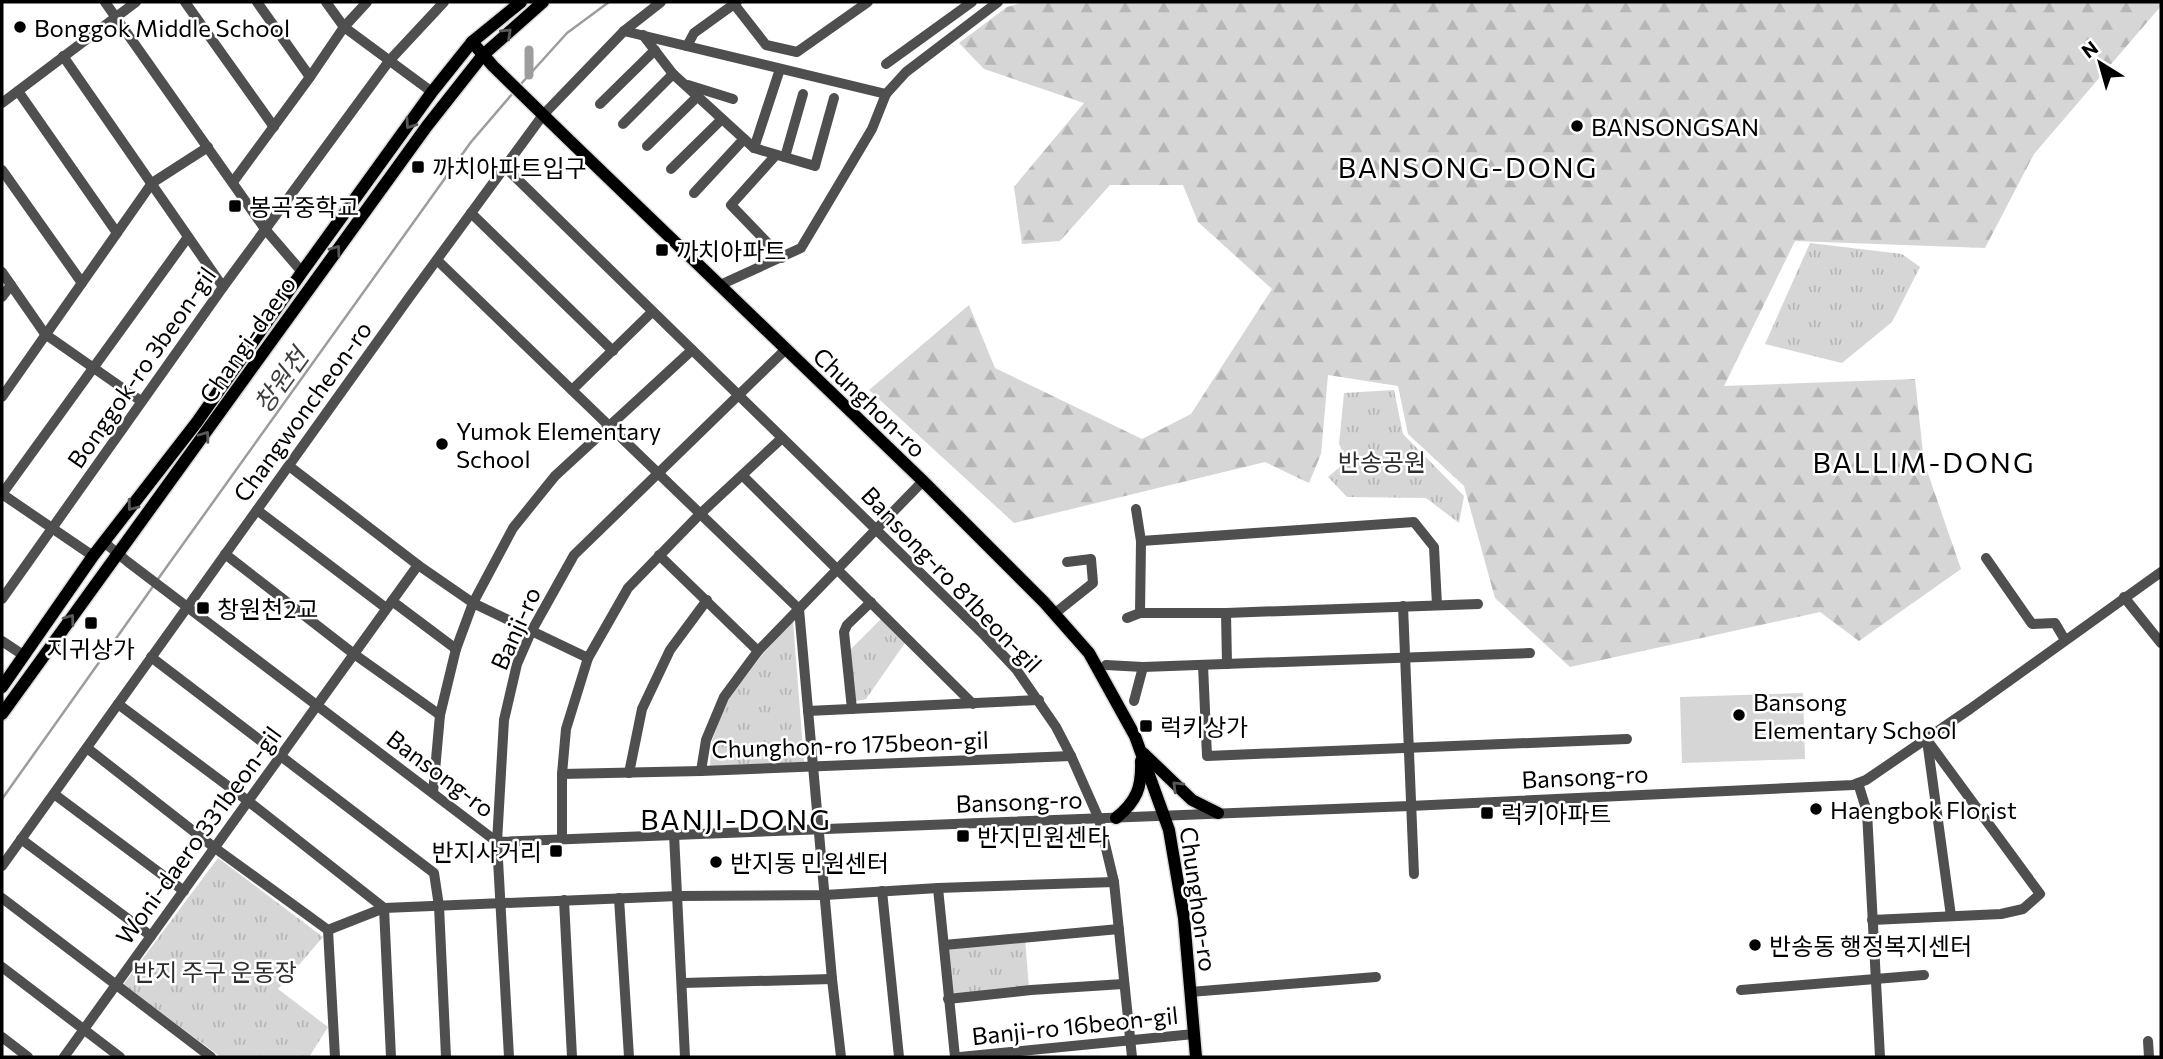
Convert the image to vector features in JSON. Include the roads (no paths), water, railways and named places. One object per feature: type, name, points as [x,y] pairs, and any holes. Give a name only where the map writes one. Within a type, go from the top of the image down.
[{"type":"main road","name":"Changi-daero","points":[[4,707],[123,558],[312,284],[427,126],[484,55],[543,2]]},
{"type":"main road","name":"Changi-daero","points":[[2,687],[7,675],[93,556],[197,422],[432,92],[472,42],[515,4]]},
{"type":"main road","points":[[472,42],[484,55]]},
{"type":"main road","name":"Chunghon-ro","points":[[484,55],[923,481],[1054,614],[1088,653],[1135,736],[1165,816],[1184,918],[1196,1057]]},
{"type":"main road","points":[[302,272],[312,284]]},
{"type":"main road","name":"Chunghon-ro","points":[[1140,750],[1192,800],[1218,814]]},
{"type":"main road","name":"Chunghon-ro","points":[[1116,818],[1127,809],[1141,784],[1140,750]]},
{"type":"street","points":[[105,2],[265,229],[302,272]]},
{"type":"street","points":[[2,103],[136,2]]},
{"type":"street","points":[[185,2],[274,127]]},
{"type":"street","points":[[257,2],[310,77]]},
{"type":"street","points":[[326,2],[344,27],[432,92]]},
{"type":"street","points":[[233,182],[344,27],[367,2]]},
{"type":"street","name":"Bonggok-ro 3beon-gil","points":[[2,599],[223,287],[389,61],[444,2]]},
{"type":"street","name":"Changwoncheon-ro","points":[[2,866],[152,657],[183,604],[225,554],[289,466],[505,167],[540,112],[624,32],[661,2]]},
{"type":"street","points":[[687,46],[694,33],[736,3],[766,45],[797,51],[868,2]]},
{"type":"street","points":[[886,64],[972,2]]},
{"type":"street","points":[[720,285],[801,248],[872,129],[886,94],[906,72],[998,2]]},
{"type":"street","points":[[624,32],[886,94]]},
{"type":"street","points":[[643,35],[673,74],[754,149],[815,166],[834,99]]},
{"type":"street","points":[[600,104],[655,50]]},
{"type":"street","points":[[63,56],[223,287]]},
{"type":"street","points":[[754,149],[780,69]]},
{"type":"street","points":[[623,124],[673,74]]},
{"type":"street","points":[[684,84],[733,99]]},
{"type":"street","points":[[18,91],[117,233]]},
{"type":"street","points":[[782,258],[732,205],[780,156],[803,94]]},
{"type":"street","points":[[647,146],[698,96]]},
{"type":"street","points":[[671,169],[722,119]]},
{"type":"street","points":[[694,193],[744,139]]},
{"type":"street","points":[[2,397],[152,183],[208,147]]},
{"type":"street","name":"Bansong-ro 81beon-gil","points":[[505,167],[992,644],[1016,669],[1039,700],[1071,756],[1098,819],[1114,882],[1132,1057]]},
{"type":"street","points":[[2,170],[82,283]]},
{"type":"street","points":[[471,213],[613,351]]},
{"type":"street","points":[[93,556],[2,494],[188,237]]},
{"type":"street","points":[[437,260],[799,609],[841,1057]]},
{"type":"street","points":[[2,272],[45,334],[141,401]]},
{"type":"street","points":[[2,297],[11,285]]},
{"type":"street","points":[[572,390],[652,312]]},
{"type":"street","points":[[433,793],[440,715],[456,649],[473,603],[513,528],[555,475],[692,350]]},
{"type":"street","name":"Banji-ro","points":[[509,1057],[497,842],[504,720],[517,664],[531,632],[574,555],[785,350]]},
{"type":"street","points":[[562,839],[562,774],[566,729],[588,658],[628,588],[699,514],[782,438]]},
{"type":"street","points":[[289,466],[418,565],[473,603],[588,658]]},
{"type":"street","points":[[743,476],[973,704]]},
{"type":"street","points":[[701,771],[706,740],[724,697],[758,651],[923,481]]},
{"type":"street","points":[[1136,509],[1141,541],[1140,613]]},
{"type":"street","points":[[257,510],[389,605],[456,649]]},
{"type":"street","points":[[1141,541],[1413,522],[1434,547],[1437,605]]},
{"type":"street","points":[[105,543],[123,558]]},
{"type":"street","points":[[225,554],[354,654],[440,715]]},
{"type":"street","points":[[659,555],[758,651]]},
{"type":"street","name":"Bansong-ro","points":[[123,558],[497,842],[1410,806],[1853,785],[1866,780],[1927,740],[2161,572]]},
{"type":"street","points":[[1986,558],[2032,624],[2055,623],[2065,640]]},
{"type":"street","points":[[1054,614],[1093,583],[1091,559],[1067,562]]},
{"type":"street","name":"Woni-daero 331beon-gil","points":[[64,1057],[418,565]]},
{"type":"street","points":[[2124,597],[2161,643]]},
{"type":"street","points":[[629,772],[642,709],[670,650],[707,600]]},
{"type":"street","points":[[852,709],[844,632],[871,602]]},
{"type":"street","points":[[1127,618],[1140,613],[1226,613],[1478,604]]},
{"type":"street","points":[[1403,607],[1414,874]]},
{"type":"street","points":[[1226,613],[1227,664]]},
{"type":"street","points":[[2,641],[23,655]]},
{"type":"street","points":[[1106,665],[1143,667],[1530,653]]},
{"type":"street","points":[[152,657],[434,873],[439,906],[446,1057]]},
{"type":"street","points":[[1203,665],[1207,756],[1627,739]]},
{"type":"street","points":[[1134,701],[1143,667]]},
{"type":"street","points":[[808,711],[1039,700]]},
{"type":"street","points":[[118,704],[248,801],[384,908],[391,1057]]},
{"type":"street","points":[[1872,920],[2001,914],[2023,909],[2040,894],[1927,740]]},
{"type":"street","points":[[1927,740],[1951,916]]},
{"type":"street","points":[[87,748],[215,848],[328,930]]},
{"type":"street","name":"Chunghon-ro 175beon-gil","points":[[562,774],[1071,756]]},
{"type":"street","points":[[1858,783],[1867,812],[1880,1057]]},
{"type":"street","points":[[54,793],[184,891]]},
{"type":"street","points":[[674,834],[685,1057]]},
{"type":"street","points":[[21,839],[151,936]]},
{"type":"street","points":[[328,930],[384,908],[678,895],[825,895],[1114,882]]},
{"type":"street","name":"Banji-ro 16beon-gil","points":[[939,888],[948,999],[957,1057],[1194,1034]]},
{"type":"street","points":[[882,891],[899,1057]]},
{"type":"street","points":[[2,898],[211,1057]]},
{"type":"street","points":[[620,898],[628,1057]]},
{"type":"street","points":[[564,900],[572,1057]]},
{"type":"street","points":[[944,945],[1119,929]]},
{"type":"street","points":[[328,930],[335,1057]]},
{"type":"street","points":[[2,967],[120,1057]]},
{"type":"street","points":[[1741,990],[1924,975]]},
{"type":"street","points":[[1190,992],[1376,977]]},
{"type":"street","points":[[683,983],[832,979]]},
{"type":"street","points":[[948,999],[1123,984]]},
{"type":"street","points":[[2,1038],[28,1057]]},
{"type":"street","points":[[2147,1041],[2149,1057]]},
{"type":"waterway","name":"창원천","points":[[520,85],[567,33],[609,2]]},
{"type":"waterway","points":[[529,50],[529,75]]},
{"type":"waterway","name":"창원천","points":[[158,579],[471,142],[513,93]]},
{"type":"waterway","name":"창원천","points":[[2,799],[154,585]]},
{"type":"place","name":"Bonggok Middle School","points":[[20,27]]},
{"type":"place","name":"BANSONGSAN","points":[[1577,126]]},
{"type":"place","name":"까치아파트입구","points":[[418,167]]},
{"type":"place","name":"봉곡중학교","points":[[235,206]]},
{"type":"place","name":"까치아파트","points":[[662,250]]},
{"type":"place","name":"Yumok Elementary School","points":[[442,444]]},
{"type":"place","name":"창원천2교","points":[[203,608]]},
{"type":"place","name":"지귀상가","points":[[91,623]]},
{"type":"place","name":"Bansong Elementary School","points":[[1739,715]]},
{"type":"place","name":"럭키상가","points":[[1146,726]]},
{"type":"place","name":"Haengbok Florist","points":[[1816,809]]},
{"type":"place","name":"럭키아파트","points":[[1487,813]]},
{"type":"place","name":"반지민원센타","points":[[963,836]]},
{"type":"place","name":"반지사거리","points":[[556,851]]},
{"type":"place","name":"반지동 민원센터","points":[[716,862]]},
{"type":"place","name":"반송동 행정복지센터","points":[[1755,945]]},
{"type":"district","name":"BANSONG-DONG","points":[[1468,167]]},
{"type":"district","name":"BALLIM-DONG","points":[[1924,462]]},
{"type":"district","name":"BANJI-DONG","points":[[736,819]]},
{"type":"park label","name":"반송공원","points":[[1382,461]]},
{"type":"park label","name":"반지 주구 운동장","points":[[215,971]]}]
